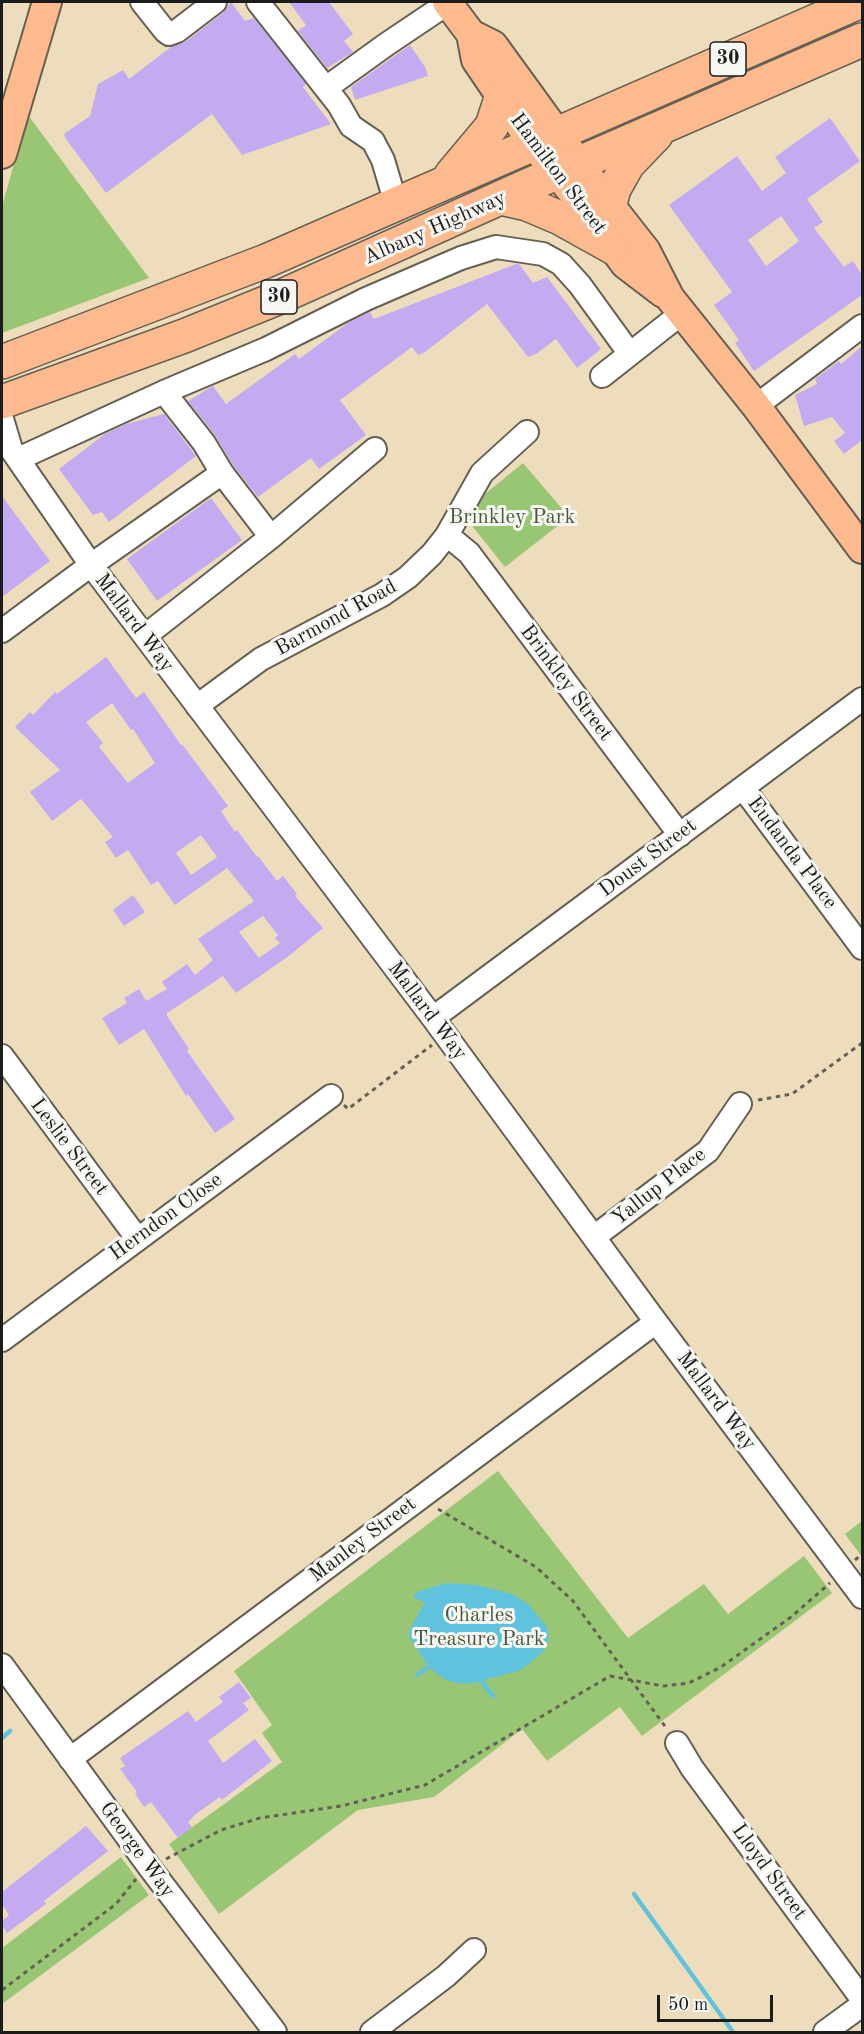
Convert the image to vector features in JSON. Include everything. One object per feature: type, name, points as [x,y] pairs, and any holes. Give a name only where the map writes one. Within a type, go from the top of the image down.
[{"type":"highway","name":"Albany Highway","points":[[2,362],[266,261],[859,2]]},
{"type":"highway","name":"Albany Highway","points":[[2,402],[174,339],[280,297],[862,40]]},
{"type":"highway","points":[[444,183],[492,126],[501,98]]},
{"type":"highway","points":[[610,204],[614,189],[628,164],[663,127]]},
{"type":"highway","points":[[500,198],[527,204],[560,218],[614,248]]},
{"type":"main road","points":[[2,154],[47,2]]},
{"type":"main road","name":"Hamilton Street","points":[[447,2],[471,34],[476,60],[501,98],[546,139]]},
{"type":"main road","name":"Hamilton Street","points":[[471,34],[493,45],[546,139],[568,169],[614,248],[626,264],[676,305]]},
{"type":"main road","name":"Hamilton Street","points":[[568,169],[610,204],[646,251],[676,305],[756,406],[862,549]]},
{"type":"street","points":[[142,2],[169,34],[177,31],[215,2]]},
{"type":"street","points":[[258,2],[339,105],[351,126],[373,141],[383,160],[396,204]]},
{"type":"street","points":[[326,88],[447,2]]},
{"type":"street","points":[[14,454],[266,349],[366,299],[461,258],[495,247],[543,254],[561,264],[580,285],[630,354]]},
{"type":"street","points":[[602,376],[630,354],[676,305]]},
{"type":"street","points":[[756,406],[862,326]]},
{"type":"street","points":[[164,392],[204,443],[222,473],[271,537]]},
{"type":"street","name":"Mallard Way","points":[[2,419],[14,454],[91,565],[439,1026],[656,1322],[862,1597]]},
{"type":"street","name":"Barmond Road","points":[[197,706],[261,659],[382,595],[408,577],[432,554],[447,535],[482,473],[527,432]]},
{"type":"street","points":[[144,636],[271,537],[375,449]]},
{"type":"street","points":[[2,631],[222,473]]},
{"type":"street","name":"Brinkley Street","points":[[447,535],[469,553],[680,835]]},
{"type":"street","name":"Doust Street","points":[[439,1026],[680,835],[862,699]]},
{"type":"street","name":"Eudanda Place","points":[[743,788],[862,948]]},
{"type":"street","name":"Leslie Street","points":[[2,1056],[137,1238]]},
{"type":"street","name":"Herndon Close","points":[[2,1340],[331,1096]]},
{"type":"street","name":"Yallup Place","points":[[594,1237],[708,1151],[741,1104]]},
{"type":"street","name":"Manley Street","points":[[70,1759],[656,1322]]},
{"type":"street","name":"George Way","points":[[2,1665],[150,1868],[274,2032]]},
{"type":"street","name":"Lloyd Street","points":[[677,1743],[692,1768],[862,2000]]},
{"type":"street","points":[[372,2032],[446,1976],[474,1950]]},
{"type":"street","points":[[825,2032],[862,2005]]},
{"type":"path","points":[[331,1096],[348,1108],[439,1026]]},
{"type":"path","points":[[741,1104],[792,1094],[862,1043]]},
{"type":"path","points":[[426,1493],[439,1510],[537,1567],[573,1601],[677,1743]]},
{"type":"path","points":[[2,1990],[116,1905],[137,1877],[221,1830],[260,1818],[341,1806],[425,1785],[610,1676],[663,1686],[689,1683],[721,1667],[791,1617],[862,1554]]},
{"type":"green space","points":[[28,115],[149,278],[2,333],[2,206]]},
{"type":"green space","name":"Brinkley Park","points":[[523,463],[569,517],[505,567],[473,527],[480,498]]},
{"type":"green space","name":"Charles Treasure Park","points":[[498,1471],[628,1638],[704,1584],[728,1614],[804,1556],[832,1593],[642,1736],[620,1707],[547,1761],[522,1729],[434,1797],[358,1810],[219,1914],[169,1844],[282,1762],[262,1733],[272,1725],[234,1671]]},
{"type":"green space","points":[[862,1521],[862,1557],[845,1534]]},
{"type":"green space","points":[[121,1857],[149,1895],[2,2004],[2,1948]]},
{"type":"water","points":[[446,1583],[494,1589],[514,1595],[528,1604],[547,1627],[549,1637],[546,1648],[519,1671],[468,1684],[444,1679],[429,1667],[409,1637],[410,1629],[424,1604],[414,1598],[414,1595]]},
{"type":"building","points":[[231,2],[245,21],[254,18],[306,84],[303,87],[331,124],[242,155],[212,114],[106,193],[64,134],[90,116],[98,84],[123,70],[129,79],[171,47],[185,42],[223,13]]},
{"type":"building","points":[[289,2],[329,2],[353,34],[344,41],[353,52],[327,68],[298,31],[306,25]]},
{"type":"building","points":[[410,45],[425,67],[428,76],[355,100],[351,87]]},
{"type":"building","points":[[830,118],[860,161],[807,199],[823,222],[814,228],[844,267],[853,261],[862,275],[862,295],[754,371],[735,343],[739,340],[714,305],[732,292],[669,205],[737,156],[762,191],[786,173],[775,157]],"holes":[[[781,216],[799,241],[766,266],[748,240]]]},
{"type":"building","points":[[519,264],[533,283],[547,277],[601,349],[577,368],[556,339],[536,354],[528,357],[487,304],[425,352],[418,355],[412,347],[340,400],[366,435],[319,469],[311,458],[258,497],[188,401],[213,386],[226,404],[295,354],[299,359],[348,323],[370,312],[374,319]]},
{"type":"building","points":[[862,346],[862,440],[844,454],[834,441],[845,433],[832,417],[804,426],[795,395],[817,384],[815,379],[839,361],[841,364]]},
{"type":"building","points":[[164,414],[196,456],[109,522],[102,512],[93,515],[59,469],[105,434],[126,424]]},
{"type":"building","points":[[2,496],[50,561],[2,597]]},
{"type":"building","points":[[211,498],[242,540],[157,601],[127,559]]},
{"type":"building","points":[[106,657],[136,698],[144,692],[228,806],[221,811],[235,832],[237,830],[277,881],[283,876],[297,894],[295,896],[323,928],[290,955],[236,993],[223,976],[167,1013],[189,1049],[187,1051],[235,1119],[215,1133],[188,1094],[186,1096],[144,1029],[119,1045],[102,1018],[127,1003],[124,998],[139,989],[146,1001],[167,989],[162,982],[187,964],[195,975],[213,960],[198,939],[254,901],[227,868],[175,905],[158,881],[151,885],[128,850],[116,858],[105,842],[113,837],[81,799],[52,821],[30,792],[60,770],[15,727],[30,712],[33,715],[55,692],[57,694]],"holes":[[[112,703],[131,730],[133,729],[155,763],[128,783],[99,747],[103,743],[86,722]],[[201,835],[217,857],[191,875],[176,853]],[[263,916],[278,935],[275,938],[280,943],[259,958],[239,932]]]},
{"type":"building","points":[[133,895],[145,912],[124,926],[113,910]]},
{"type":"building","points":[[239,1682],[251,1698],[243,1703],[249,1710],[208,1741],[223,1763],[255,1739],[272,1761],[222,1800],[220,1797],[197,1813],[188,1822],[192,1827],[178,1838],[151,1802],[144,1807],[135,1794],[137,1792],[120,1769],[125,1766],[120,1758],[188,1711],[196,1722],[223,1702],[219,1697]]},
{"type":"building","points":[[86,1826],[108,1851],[44,1901],[46,1904],[7,1933],[2,1921],[9,1915],[2,1904],[2,1892]]},
{"type":"waterway","points":[[417,1675],[429,1667]]},
{"type":"waterway","points":[[481,1681],[493,1696]]},
{"type":"waterway","points":[[2,1738],[10,1731]]},
{"type":"waterway","points":[[634,1894],[733,2032]]}]
